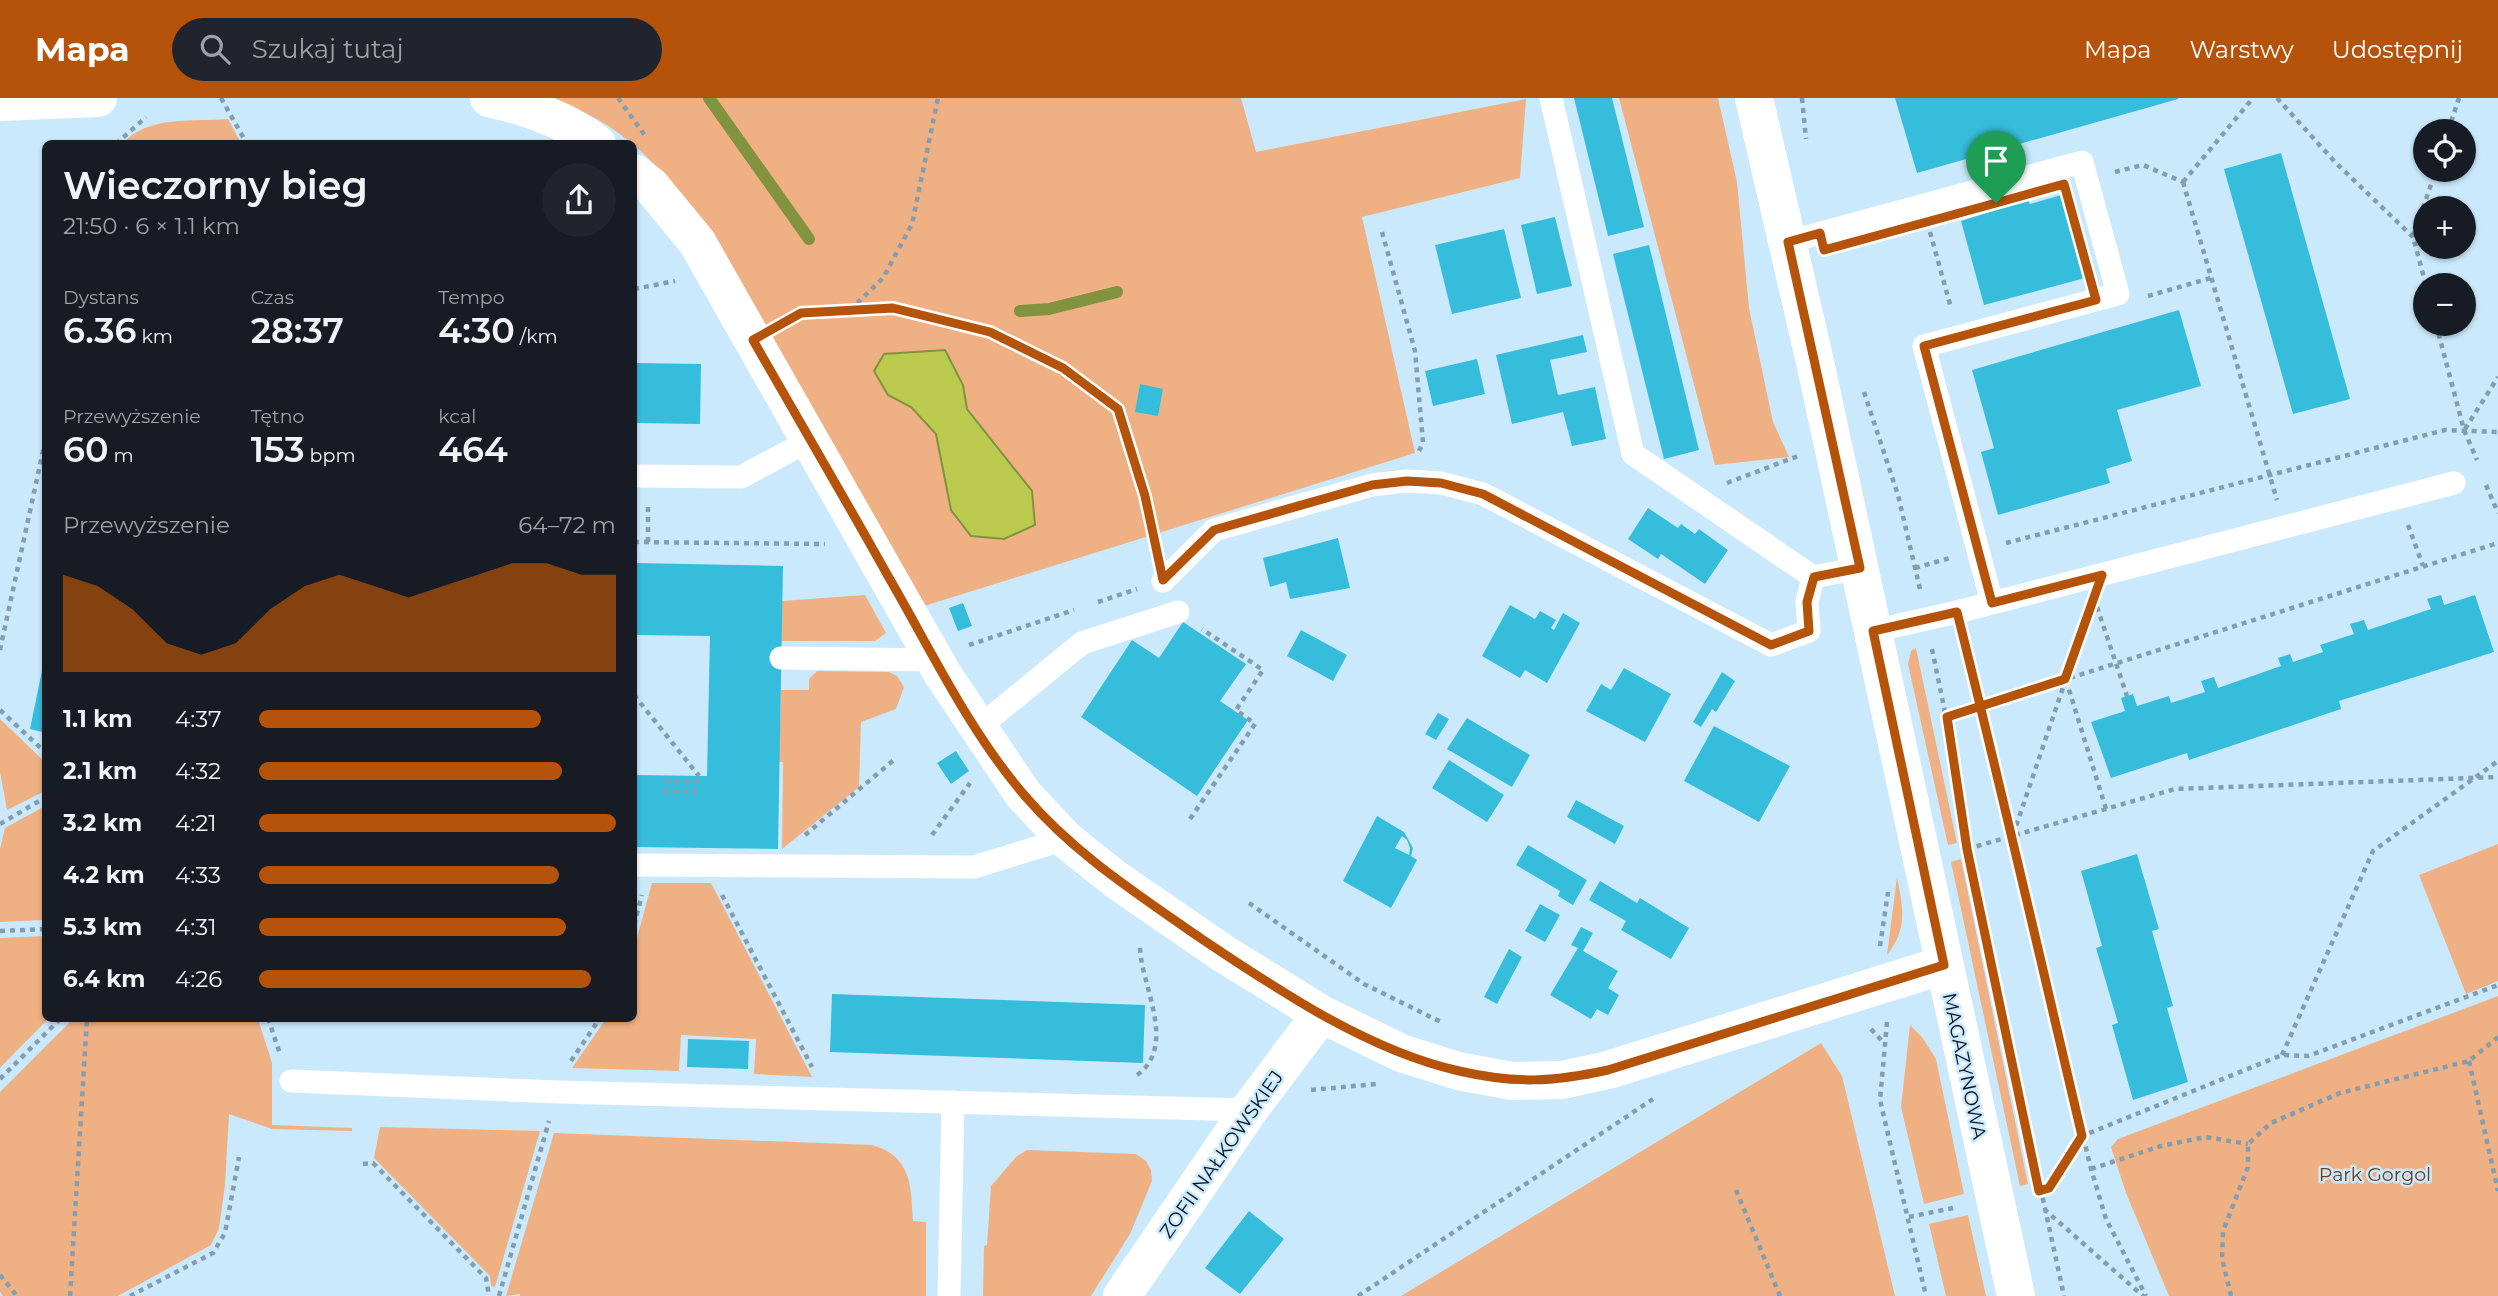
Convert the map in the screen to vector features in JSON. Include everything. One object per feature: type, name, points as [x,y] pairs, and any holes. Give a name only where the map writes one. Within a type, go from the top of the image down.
[{"type":"street","points":[[0,102],[81,98]]},
{"type":"street","points":[[489,98],[528,107],[583,132],[592,140]]},
{"type":"street","name":"MAGAZYNOWA","points":[[1754,98],[1860,568],[2016,1296]]},
{"type":"street","points":[[637,175],[651,186],[697,242],[810,440],[948,654],[977,729],[1023,794],[1065,839],[1115,879],[1224,954],[1321,1014],[1401,1053],[1458,1071],[1512,1081],[1562,1080],[1608,1070],[1944,965]]},
{"type":"street","name":"ZOFII NAŁKOWSKIEJ","points":[[1122,1296],[1249,1110],[1321,1014]]},
{"type":"lane","points":[[1551,98],[1633,453],[1814,577],[1860,568]]},
{"type":"lane","points":[[1788,242],[2082,162],[2118,294],[1924,346],[1992,603]]},
{"type":"lane","points":[[637,477],[741,477],[810,440]]},
{"type":"lane","points":[[1163,580],[1214,530],[1372,485],[1407,481],[1441,483],[1483,494],[1771,645],[1809,631],[1807,602],[1814,577]]},
{"type":"lane","points":[[1873,631],[1957,612],[2454,483]]},
{"type":"lane","points":[[977,729],[1082,643],[1178,612]]},
{"type":"lane","points":[[781,658],[948,654]]},
{"type":"lane","points":[[637,865],[974,867],[1065,839]]},
{"type":"lane","points":[[291,1082],[558,1092],[1249,1110]]},
{"type":"lane","points":[[949,1296],[953,1102]]},
{"type":"path","points":[[220,98],[245,140]]},
{"type":"path","points":[[850,310],[883,278],[912,224],[938,98]]},
{"type":"path","points":[[1802,98],[1806,141]]},
{"type":"path","points":[[2183,182],[2253,98]]},
{"type":"path","points":[[2277,98],[2335,162],[2413,237]]},
{"type":"path","points":[[2452,119],[2459,98]]},
{"type":"path","points":[[119,140],[146,117]]},
{"type":"path","points":[[2125,169],[2143,165],[2183,182]]},
{"type":"path","points":[[2183,182],[2284,528]]},
{"type":"path","points":[[1382,232],[1415,352],[1423,443],[1407,481]]},
{"type":"path","points":[[1934,247],[1958,337]]},
{"type":"path","points":[[2146,297],[2211,278]]},
{"type":"path","points":[[637,289],[672,283]]},
{"type":"path","points":[[753,340],[801,313],[893,308],[990,332],[1063,368],[1118,409],[1145,496],[1163,580],[1091,604]]},
{"type":"path","points":[[2439,336],[2464,430],[2479,466]]},
{"type":"path","points":[[2464,430],[2498,377]]},
{"type":"path","points":[[1864,391],[1898,495],[1915,568],[1947,717],[1967,849],[2039,1191],[2064,1296]]},
{"type":"path","points":[[1915,568],[2445,430],[2498,432]]},
{"type":"path","points":[[0,650],[42,456]]},
{"type":"path","points":[[1693,496],[1798,456]]},
{"type":"path","points":[[2484,478],[2498,513]]},
{"type":"path","points":[[2398,498],[2423,566]]},
{"type":"path","points":[[648,503],[648,542]]},
{"type":"path","points":[[637,542],[830,544]]},
{"type":"path","points":[[1947,717],[2498,543]]},
{"type":"path","points":[[2012,836],[2094,597],[2127,696]]},
{"type":"path","points":[[948,654],[1078,609]]},
{"type":"path","points":[[1178,612],[1263,670],[1236,710],[1255,724],[1190,820]]},
{"type":"path","points":[[1957,612],[2091,1169],[2106,1219],[2145,1296]]},
{"type":"path","points":[[2065,679],[2106,809]]},
{"type":"path","points":[[637,699],[699,779],[666,782],[666,792],[699,792]]},
{"type":"path","points":[[0,710],[42,749]]},
{"type":"path","points":[[769,865],[895,759]]},
{"type":"path","points":[[2282,1055],[2373,851],[2498,761]]},
{"type":"path","points":[[1967,849],[2175,789],[2498,777]]},
{"type":"path","points":[[900,865],[930,838],[972,781]]},
{"type":"path","points":[[0,824],[42,799]]},
{"type":"path","points":[[707,865],[828,1099]]},
{"type":"path","points":[[1879,955],[1889,886]]},
{"type":"path","points":[[1249,903],[1364,984],[1448,1025]]},
{"type":"path","points":[[0,931],[42,929]]},
{"type":"path","points":[[1130,1079],[1152,1058],[1156,1032],[1154,1003],[1140,952],[1140,939]]},
{"type":"path","points":[[2039,1191],[2049,1188],[2082,1136],[2282,1055],[2308,1056],[2498,985]]},
{"type":"path","points":[[1887,1013],[1880,1100],[1926,1296]]},
{"type":"path","points":[[0,1079],[57,1022]]},
{"type":"path","points":[[70,1296],[87,1022]]},
{"type":"path","points":[[499,1296],[558,1092],[572,1057],[597,1022]]},
{"type":"path","points":[[2231,1296],[2222,1258],[2223,1231],[2248,1167],[2248,1144],[2271,1124],[2340,1093],[2469,1061],[2498,1037]]},
{"type":"path","points":[[2469,1061],[2498,1191]]},
{"type":"path","points":[[1272,1080],[1302,1091],[1379,1084]]},
{"type":"path","points":[[1358,1296],[1663,1092]]},
{"type":"path","points":[[2091,1169],[2161,1146],[2205,1137],[2248,1144]]},
{"type":"path","points":[[130,1296],[213,1253],[225,1233],[239,1157]]},
{"type":"path","points":[[363,1164],[373,1163],[486,1278],[489,1296]]},
{"type":"path","points":[[1736,1190],[1780,1296]]},
{"type":"path","points":[[2043,1208],[2145,1296]]},
{"type":"path","points":[[0,1275],[16,1296]]},
{"type":"green space","points":[[533,98],[1241,98],[1256,152],[1526,99],[1520,178],[1362,217],[1415,453],[921,607],[705,223],[681,193],[637,148],[637,140],[627,140],[607,125],[570,108]]},
{"type":"green space","points":[[1619,98],[1718,98],[1737,182],[1749,308],[1773,422],[1789,457],[1715,465]]},
{"type":"green space","points":[[228,119],[239,140],[127,140],[145,128],[186,121]]},
{"type":"green space","points":[[865,595],[886,633],[875,641],[781,641],[782,601]]},
{"type":"green space","points":[[1916,648],[1957,843],[1948,845],[1908,664],[1911,651]]},
{"type":"green space","points":[[817,671],[889,672],[897,676],[904,687],[896,709],[861,722],[859,787],[782,849],[783,762],[779,762],[781,690],[809,690],[809,679]]},
{"type":"green space","points":[[0,719],[42,759],[42,792],[7,810],[0,772]]},
{"type":"green space","points":[[42,808],[42,920],[0,922],[0,849],[5,828]]},
{"type":"green space","points":[[2498,844],[2498,981],[2466,994],[2419,875]]},
{"type":"green space","points":[[1961,859],[2028,1184],[2020,1186],[1951,862]]},
{"type":"green space","points":[[1897,877],[1902,908],[1901,927],[1887,955]]},
{"type":"green space","points":[[652,883],[711,883],[812,1077],[754,1074],[756,1039],[681,1035],[679,1071],[572,1068],[604,1022],[637,1022],[637,938]]},
{"type":"green space","points":[[42,936],[42,1022],[45,1022],[0,1068],[0,938]]},
{"type":"green space","name":"Park Gorgol","points":[[2498,996],[2498,1296],[2169,1296],[2126,1193],[2111,1147],[2118,1139]]},
{"type":"green space","points":[[70,1022],[259,1022],[272,1063],[272,1125],[352,1128],[352,1131],[272,1129],[229,1114],[225,1185],[219,1228],[211,1245],[118,1296],[3,1296],[0,1292],[0,1092]]},
{"type":"green space","points":[[1910,1025],[1922,1037],[1936,1059],[1964,1194],[1924,1204],[1901,1107]]},
{"type":"green space","points":[[1821,1043],[1842,1076],[1895,1296],[1401,1296]]},
{"type":"green space","points":[[380,1127],[540,1131],[495,1287],[491,1286],[490,1276],[374,1158]]},
{"type":"green space","points":[[554,1133],[872,1145],[885,1150],[895,1157],[907,1174],[913,1221],[926,1222],[926,1296],[506,1296]]},
{"type":"green space","points":[[1027,1150],[1136,1154],[1146,1161],[1151,1170],[1152,1181],[1130,1234],[1091,1296],[983,1296],[984,1246],[987,1245],[991,1186],[1016,1157]]},
{"type":"green space","points":[[1968,1215],[1986,1296],[1946,1296],[1929,1224]]},
{"type":"shaded area","points":[[945,350],[963,385],[967,409],[1032,491],[1035,525],[1004,539],[971,536],[951,510],[936,434],[911,407],[888,395],[874,371],[884,354]]},
{"type":"building","points":[[1574,98],[1612,98],[1644,227],[1608,236]]},
{"type":"building","points":[[1895,98],[2178,98],[2178,99],[1917,173]]},
{"type":"building","points":[[2281,153],[2350,399],[2293,414],[2224,169]]},
{"type":"building","points":[[2061,195],[2085,278],[1984,305],[1961,221],[2028,200],[2030,204]]},
{"type":"building","points":[[1555,217],[1572,286],[1537,294],[1521,225]]},
{"type":"building","points":[[1504,229],[1521,298],[1452,314],[1435,245]]},
{"type":"building","points":[[1649,245],[1699,450],[1664,459],[1613,254]]},
{"type":"building","points":[[2179,310],[2201,386],[2117,410],[2132,461],[2106,469],[2110,483],[1998,515],[1981,452],[1994,448],[1972,370]]},
{"type":"building","points":[[1583,335],[1587,352],[1550,360],[1558,395],[1595,387],[1606,439],[1572,446],[1563,412],[1512,424],[1496,355]]},
{"type":"building","points":[[1477,359],[1485,394],[1433,406],[1425,371]]},
{"type":"building","points":[[637,363],[701,364],[700,424],[637,423]]},
{"type":"building","points":[[1140,384],[1163,389],[1158,416],[1135,412]]},
{"type":"building","points":[[1648,508],[1678,528],[1681,524],[1695,534],[1699,529],[1728,550],[1705,584],[1661,554],[1658,559],[1628,539]]},
{"type":"building","points":[[1338,538],[1350,588],[1290,599],[1286,582],[1270,587],[1263,558]]},
{"type":"building","points":[[637,563],[783,566],[778,849],[637,847],[637,775],[707,776],[710,636],[637,635]]},
{"type":"building","points":[[2441,595],[2444,605],[2475,595],[2494,652],[2339,701],[2341,709],[2189,760],[2187,753],[2111,778],[2091,722],[2125,711],[2121,698],[2133,694],[2137,706],[2169,696],[2171,703],[2205,692],[2201,681],[2214,677],[2218,688],[2281,666],[2278,658],[2290,654],[2293,662],[2323,652],[2320,645],[2354,634],[2350,624],[2364,620],[2368,630],[2431,609],[2427,599]]},
{"type":"building","points":[[963,603],[972,626],[958,631],[949,608]]},
{"type":"building","points":[[1510,605],[1535,619],[1540,611],[1556,620],[1551,628],[1554,630],[1563,613],[1580,623],[1547,683],[1525,670],[1520,678],[1482,656]]},
{"type":"building","points":[[1183,622],[1246,664],[1220,701],[1248,720],[1197,796],[1081,717],[1132,640],[1159,658]]},
{"type":"building","points":[[1301,630],[1347,655],[1333,681],[1287,656]]},
{"type":"building","points":[[1624,668],[1671,694],[1645,742],[1586,711],[1601,684],[1611,690]]},
{"type":"building","points":[[42,671],[42,732],[30,729]]},
{"type":"building","points":[[1722,672],[1735,681],[1716,712],[1712,709],[1701,727],[1693,722]]},
{"type":"building","points":[[1438,713],[1449,719],[1436,740],[1425,734]]},
{"type":"building","points":[[1467,718],[1530,755],[1512,787],[1447,749]]},
{"type":"building","points":[[1714,726],[1790,766],[1759,822],[1684,781]]},
{"type":"building","points":[[956,751],[969,771],[951,784],[937,763]]},
{"type":"building","points":[[1449,760],[1504,795],[1487,822],[1432,788]]},
{"type":"building","points":[[1576,800],[1624,826],[1615,844],[1567,817]]},
{"type":"building","points":[[1377,816],[1404,832],[1413,848],[1411,856],[1417,860],[1391,908],[1343,881]],"holes":[[[1402,836],[1410,848],[1409,855],[1395,848]]]},
{"type":"building","points":[[1528,845],[1587,880],[1573,905],[1558,896],[1560,891],[1516,865]]},
{"type":"building","points":[[2137,854],[2159,929],[2152,931],[2173,1006],[2167,1008],[2188,1082],[2133,1100],[2112,1025],[2118,1023],[2096,948],[2102,946],[2081,871]]},
{"type":"building","points":[[1600,881],[1637,903],[1640,898],[1689,928],[1671,959],[1621,930],[1626,921],[1589,900]]},
{"type":"building","points":[[1540,904],[1560,915],[1545,942],[1525,931]]},
{"type":"building","points":[[1581,927],[1593,933],[1583,951],[1618,971],[1608,988],[1619,995],[1608,1015],[1597,1009],[1591,1019],[1550,995],[1578,948],[1571,945]]},
{"type":"building","points":[[1509,949],[1522,957],[1497,1004],[1484,997]]},
{"type":"building","points":[[832,994],[1145,1005],[1143,1063],[830,1052]]},
{"type":"building","points":[[688,1039],[749,1041],[748,1069],[687,1067]]},
{"type":"building","points":[[1249,1211],[1284,1239],[1240,1294],[1205,1268]]},
{"type":"waterway","points":[[709,98],[809,239]]},
{"type":"waterway","points":[[1020,311],[1049,309],[1117,292]]},
{"type":"route","points":[[1996,203],[1824,250],[1820,233],[1788,242],[1860,568],[1814,577],[1807,602],[1809,631],[1771,645],[1483,494],[1441,483],[1407,481],[1372,485],[1214,530],[1163,580],[1145,496],[1118,409],[1063,368],[990,332],[893,308],[801,313],[753,340],[942,673],[977,729],[1023,794],[1065,839],[1115,879],[1224,954],[1321,1014],[1401,1053],[1458,1071],[1512,1081],[1562,1080],[1608,1070],[1944,965],[1873,631],[1957,612],[1980,706],[2012,836],[2082,1136],[2049,1188],[2039,1191],[1967,849],[1947,717],[1980,706],[2065,679],[2102,575],[1992,603],[1924,346],[2096,300],[2064,184],[1996,203]]}]
